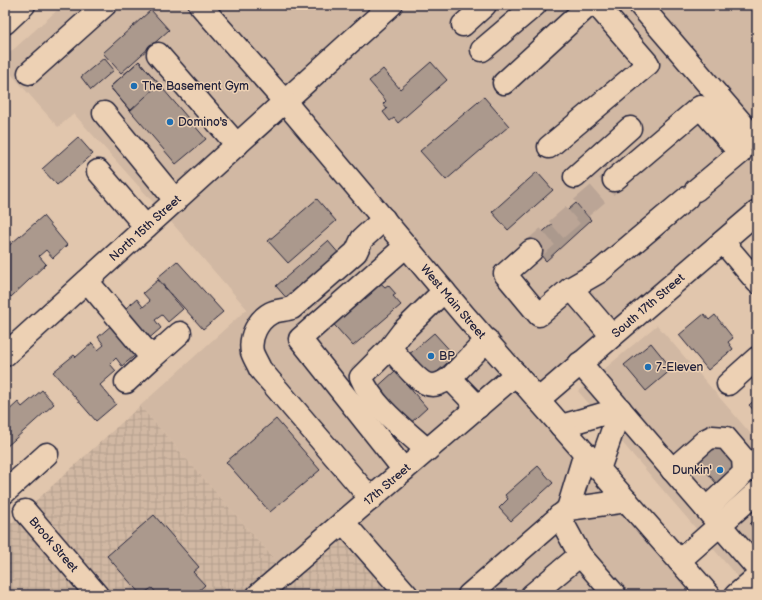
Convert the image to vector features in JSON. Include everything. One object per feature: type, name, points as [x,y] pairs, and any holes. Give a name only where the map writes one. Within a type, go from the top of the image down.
[{"type":"street","points":[[5,23],[24,5]]},
{"type":"street","points":[[29,73],[105,5]]},
{"type":"street","name":"West Main Street","points":[[200,5],[285,102],[538,400],[709,595]]},
{"type":"street","name":"North 15th Street","points":[[6,354],[391,5]]},
{"type":"street","points":[[463,24],[485,5]]},
{"type":"street","points":[[482,50],[535,5]]},
{"type":"street","points":[[640,5],[757,141]]},
{"type":"street","points":[[504,83],[586,7],[648,64],[549,147]]},
{"type":"street","points":[[158,54],[237,145]]},
{"type":"street","points":[[531,251],[504,274],[539,315],[570,288],[599,272],[740,153],[700,107],[614,180]]},
{"type":"street","points":[[104,113],[176,201]]},
{"type":"street","points":[[575,178],[630,128]]},
{"type":"street","points":[[98,171],[146,227]]},
{"type":"street","name":"South 17th Street","points":[[538,400],[757,212]]},
{"type":"street","points":[[371,498],[260,369],[252,352],[253,332],[262,321],[272,312],[282,312],[292,308],[356,252],[362,239],[384,219]]},
{"type":"street","points":[[723,242],[757,282]]},
{"type":"street","points":[[404,470],[300,339],[406,246]]},
{"type":"street","points":[[87,281],[152,358]]},
{"type":"street","points":[[570,288],[612,336]]},
{"type":"street","points":[[427,450],[388,414],[365,388],[361,378],[403,332],[444,291]]},
{"type":"street","points":[[126,382],[180,333]]},
{"type":"street","points":[[390,348],[422,383],[432,385],[441,383],[450,378],[487,340]]},
{"type":"street","points":[[728,384],[757,358]]},
{"type":"street","points":[[580,363],[757,568]]},
{"type":"street","name":"17th Street","points":[[258,595],[516,374]]},
{"type":"street","points":[[450,378],[478,407]]},
{"type":"street","points":[[561,426],[620,409]]},
{"type":"street","points":[[469,595],[563,513],[620,409]]},
{"type":"street","points":[[672,470],[706,440],[712,437],[726,438],[742,458],[744,474],[679,561]]},
{"type":"street","points":[[5,492],[47,454]]},
{"type":"street","points":[[713,517],[757,492]]},
{"type":"street","points":[[563,513],[627,501]]},
{"type":"street","name":"Brook Street","points":[[26,511],[97,595]]},
{"type":"street","points":[[563,513],[580,555],[615,595]]},
{"type":"street","points":[[344,522],[408,595]]},
{"type":"street","points":[[532,595],[580,555]]},
{"type":"street","points":[[736,595],[757,577]]},
{"type":"shaded area","points":[[63,5],[194,5],[280,103],[160,210],[74,114],[58,127],[5,67],[5,57]]},
{"type":"shaded area","points":[[208,5],[757,5],[757,205],[539,391]]},
{"type":"shaded area","points":[[284,108],[510,374],[282,568],[140,406],[247,309],[165,215]]},
{"type":"shaded area","points":[[657,325],[757,441],[757,595],[753,595],[578,391]]},
{"type":"shaded area","points":[[514,383],[698,595],[399,595],[343,531]]},
{"type":"shaded area","points":[[140,406],[282,568],[251,595],[104,595],[29,507]]},
{"type":"shaded area","points":[[19,516],[87,595],[5,595],[5,529]]},
{"type":"shaded area","points":[[343,531],[399,595],[268,595]]},
{"type":"building","points":[[151,10],[169,30],[121,73],[103,53]]},
{"type":"building","points":[[104,58],[114,70],[91,90],[81,77]]},
{"type":"building","points":[[139,61],[206,139],[176,164],[110,87]]},
{"type":"building","name":"The Basement Gym","points":[[139,61],[159,84],[130,111],[110,87]]},
{"type":"building","points":[[431,62],[447,80],[398,123],[394,118],[390,121],[383,112],[387,109],[383,104],[386,101],[369,81],[383,69],[400,89]]},
{"type":"building","points":[[484,97],[509,126],[446,180],[420,151]]},
{"type":"building","points":[[78,137],[93,154],[57,185],[42,169]]},
{"type":"building","points":[[537,172],[553,190],[508,230],[492,212]]},
{"type":"building","points":[[317,199],[336,221],[288,263],[268,241]]},
{"type":"building","points":[[576,203],[591,220],[546,261],[530,243]]},
{"type":"building","points":[[43,216],[67,245],[53,258],[46,250],[39,256],[46,264],[11,297],[5,290],[5,249]]},
{"type":"building","points":[[328,241],[341,256],[289,301],[276,286]]},
{"type":"building","points":[[177,261],[223,312],[203,329],[157,278]]},
{"type":"building","points":[[375,278],[385,287],[388,285],[396,294],[393,296],[401,305],[353,346],[328,318],[358,291],[365,299],[372,293],[366,286]]},
{"type":"building","points":[[158,280],[183,309],[168,322],[162,315],[155,320],[161,328],[146,341],[121,312],[137,299],[143,307],[150,301],[143,293]]},
{"type":"building","points":[[704,314],[709,320],[715,315],[733,338],[728,342],[733,349],[708,370],[679,335]]},
{"type":"building","points":[[113,324],[138,353],[122,366],[116,358],[110,364],[116,371],[100,385],[116,404],[96,421],[53,372],[74,355],[76,357],[92,343],[98,350],[104,345],[98,337]]},
{"type":"building","name":"BP","points":[[434,333],[455,356],[428,380],[407,356]]},
{"type":"building","name":"7-Eleven","points":[[651,343],[672,369],[646,391],[624,365]]},
{"type":"building","points":[[395,371],[427,408],[406,427],[374,390]]},
{"type":"building","points":[[42,390],[54,404],[5,448],[5,414],[18,402],[22,407]]},
{"type":"building","points":[[757,398],[757,414],[749,405]]},
{"type":"building","points":[[276,419],[320,470],[270,512],[226,462]]},
{"type":"building","name":"Dunkin'","points":[[720,444],[739,460],[732,465],[739,474],[721,489],[696,459]]},
{"type":"building","points":[[538,466],[553,483],[511,521],[499,508],[508,499],[505,495]]},
{"type":"building","points":[[154,515],[199,567],[193,572],[205,585],[194,595],[158,595],[152,588],[141,595],[107,556]]},
{"type":"building","points":[[757,518],[757,532],[750,524]]},
{"type":"tunnel","points":[[531,251],[614,180]]},
{"type":"place","name":"The Basement Gym","points":[[134,86]]},
{"type":"place","name":"Domino's","points":[[170,122]]},
{"type":"place","name":"BP","points":[[431,356]]},
{"type":"place","name":"7-Eleven","points":[[648,367]]},
{"type":"place","name":"Dunkin'","points":[[720,470]]}]
